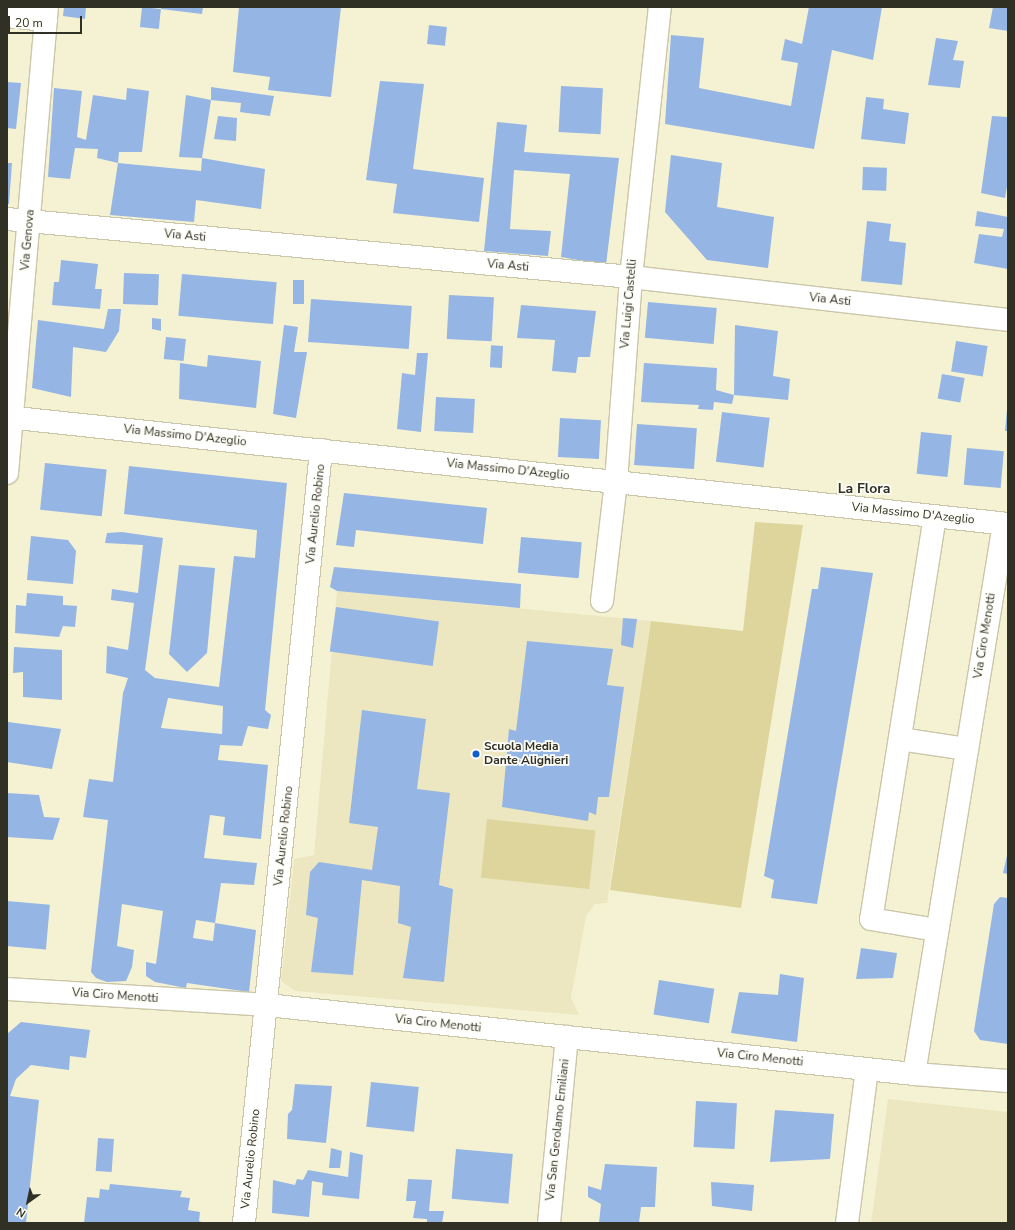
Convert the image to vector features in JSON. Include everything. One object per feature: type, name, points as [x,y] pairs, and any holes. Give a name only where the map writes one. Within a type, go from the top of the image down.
[{"type":"street","name":"Via Luigi Castelli","points":[[602,601],[616,482],[631,277],[660,7]]},
{"type":"street","points":[[7,16],[46,14]]},
{"type":"street","name":"Via Genova","points":[[7,473],[10,418],[30,222],[46,14]]},
{"type":"street","name":"Via Asti","points":[[7,219],[631,277],[1008,320]]},
{"type":"street","name":"Via Massimo D'Azeglio","points":[[10,418],[1006,524]]},
{"type":"street","name":"Via Aurelio Robino","points":[[244,1223],[321,450]]},
{"type":"street","points":[[935,516],[871,919],[937,930]]},
{"type":"street","name":"Via Ciro Menotti","points":[[914,1074],[967,749],[1006,524]]},
{"type":"street","points":[[900,739],[967,749]]},
{"type":"street","name":"Via Ciro Menotti","points":[[7,989],[266,1005],[914,1074],[1008,1080]]},
{"type":"street","name":"Via San Gerolamo Emiliani","points":[[549,1223],[567,1037]]},
{"type":"street","points":[[847,1223],[867,1069]]},
{"type":"shaded area","points":[[755,522],[803,525],[741,908],[610,890],[651,621],[743,631]]},
{"type":"shaded area","name":"Scuola Media Dante Alighieri","points":[[337,591],[651,621],[607,903],[595,904],[586,916],[571,998],[579,1015],[295,991],[281,981],[294,859],[314,855]]},
{"type":"shaded area","points":[[487,819],[595,830],[589,889],[481,878]]},
{"type":"shaded area","points":[[888,1099],[1008,1112],[1008,1223],[871,1223]]},
{"type":"building","points":[[64,7],[86,7],[85,19],[63,16]]},
{"type":"building","points":[[142,7],[161,9],[159,29],[140,27]]},
{"type":"building","points":[[161,7],[203,7],[202,14],[161,9]]},
{"type":"building","points":[[239,7],[341,7],[331,97],[268,90],[270,77],[233,72]]},
{"type":"building","points":[[809,7],[882,7],[873,60],[832,50],[814,149],[665,124],[671,35],[704,38],[699,88],[791,106],[798,63],[781,60],[785,39],[802,44]]},
{"type":"building","points":[[993,7],[1008,7],[1008,31],[989,28]]},
{"type":"building","points":[[429,25],[447,27],[445,46],[427,44]]},
{"type":"building","points":[[936,38],[958,41],[953,60],[964,61],[960,88],[928,85]]},
{"type":"building","points":[[380,81],[424,84],[413,169],[484,178],[479,222],[393,213],[397,184],[366,180]]},
{"type":"building","points":[[7,82],[21,83],[16,129],[7,128]]},
{"type":"building","points":[[561,86],[603,88],[601,134],[559,132]]},
{"type":"building","points":[[211,87],[274,96],[270,116],[240,112],[241,103],[211,100]]},
{"type":"building","points":[[54,88],[82,91],[77,137],[86,140],[93,95],[126,100],[127,88],[149,91],[142,152],[119,152],[118,163],[97,158],[98,149],[75,148],[70,179],[48,177]]},
{"type":"building","points":[[186,95],[211,100],[202,158],[179,157]]},
{"type":"building","points":[[866,97],[884,99],[883,109],[909,113],[905,144],[861,139]]},
{"type":"building","points":[[218,116],[237,118],[236,141],[214,139]]},
{"type":"building","points":[[992,116],[1008,117],[1008,181],[1005,198],[981,193]]},
{"type":"building","points":[[497,122],[527,125],[524,152],[619,158],[606,265],[561,257],[570,174],[514,170],[510,229],[551,231],[548,256],[484,251]]},
{"type":"building","points":[[671,155],[722,163],[717,207],[774,217],[768,268],[707,260],[665,212]]},
{"type":"building","points":[[202,158],[265,169],[261,209],[196,200],[194,222],[110,215],[118,163],[201,171]]},
{"type":"building","points":[[7,163],[12,163],[9,204],[7,204]]},
{"type":"building","points":[[863,167],[887,168],[886,191],[862,190]]},
{"type":"building","points":[[977,211],[1008,217],[1008,269],[974,263],[979,234],[1002,237],[1004,229],[975,226]]},
{"type":"building","points":[[867,221],[891,224],[889,241],[906,243],[902,285],[861,281]]},
{"type":"building","points":[[61,260],[98,264],[95,289],[102,289],[100,309],[52,305],[54,282],[59,282]]},
{"type":"building","points":[[124,273],[159,274],[158,305],[123,304]]},
{"type":"building","points":[[182,274],[277,282],[273,324],[178,316]]},
{"type":"building","points":[[293,280],[304,280],[304,304],[293,304]]},
{"type":"building","points":[[449,295],[494,297],[492,341],[447,339]]},
{"type":"building","points":[[311,299],[412,306],[409,349],[308,342]]},
{"type":"building","points":[[648,302],[717,308],[714,344],[645,338]]},
{"type":"building","points":[[521,305],[596,311],[590,357],[578,357],[576,373],[552,371],[555,340],[517,338]]},
{"type":"building","points":[[108,309],[121,309],[119,331],[106,352],[73,347],[71,397],[32,388],[38,320],[104,329]]},
{"type":"building","points":[[152,318],[161,319],[161,331],[152,329]]},
{"type":"building","points":[[284,325],[298,327],[294,352],[307,352],[296,418],[273,414]]},
{"type":"building","points":[[735,325],[778,331],[773,376],[790,379],[788,400],[734,395]]},
{"type":"building","points":[[166,337],[186,339],[184,361],[164,359]]},
{"type":"building","points":[[956,341],[988,346],[983,377],[951,372]]},
{"type":"building","points":[[491,345],[503,346],[502,368],[490,367]]},
{"type":"building","points":[[417,353],[428,353],[421,432],[397,429],[402,373],[415,375]]},
{"type":"building","points":[[208,355],[261,361],[256,408],[179,399],[180,363],[207,367]]},
{"type":"building","points":[[644,363],[717,368],[716,390],[734,395],[732,404],[714,402],[713,410],[698,409],[699,405],[641,402]]},
{"type":"building","points":[[942,374],[965,378],[960,403],[938,399]]},
{"type":"building","points":[[436,397],[475,399],[473,433],[434,431]]},
{"type":"building","points":[[1007,410],[1008,431],[1005,431]]},
{"type":"building","points":[[722,412],[770,418],[764,467],[716,462]]},
{"type":"building","points":[[560,418],[601,420],[599,459],[558,457]]},
{"type":"building","points":[[637,424],[697,428],[694,469],[634,465]]},
{"type":"building","points":[[921,432],[952,435],[947,477],[917,474]]},
{"type":"building","points":[[967,448],[1004,451],[1001,488],[964,485]]},
{"type":"building","points":[[45,463],[107,469],[102,516],[40,510]]},
{"type":"building","points":[[129,466],[287,483],[265,710],[271,715],[268,729],[248,726],[242,746],[220,745],[218,760],[268,765],[261,839],[223,835],[225,817],[210,815],[204,858],[257,863],[254,885],[221,883],[215,923],[256,930],[249,992],[187,983],[186,988],[155,982],[146,976],[146,962],[156,964],[163,911],[122,904],[117,946],[134,950],[132,967],[126,981],[107,982],[96,978],[91,972],[108,820],[83,817],[89,779],[113,782],[123,693],[128,678],[106,673],[107,646],[128,650],[134,603],[111,600],[112,589],[138,593],[143,545],[105,543],[107,533],[122,532],[163,538],[145,670],[155,678],[219,687],[234,556],[255,558],[257,530],[124,514]],"holes":[[[168,698],[223,706],[222,734],[161,728]],[[196,920],[215,923],[213,941],[193,938]]]},
{"type":"building","points":[[344,493],[487,508],[483,544],[356,530],[354,547],[336,545]]},
{"type":"building","points":[[31,536],[68,540],[76,551],[73,584],[27,580]]},
{"type":"building","points":[[521,537],[582,542],[579,578],[518,573]]},
{"type":"building","points":[[179,565],[215,568],[207,653],[187,672],[169,654]]},
{"type":"building","points":[[334,567],[521,584],[520,608],[337,591],[330,587]]},
{"type":"building","points":[[821,567],[873,573],[817,904],[771,898],[774,880],[764,876],[812,589],[818,589]]},
{"type":"building","points":[[27,593],[63,596],[63,605],[77,606],[75,627],[63,626],[59,637],[15,633],[16,605],[26,606]]},
{"type":"building","points":[[336,607],[439,621],[433,666],[330,652]]},
{"type":"building","points":[[623,618],[637,619],[633,648],[621,645]]},
{"type":"building","points":[[527,641],[613,649],[607,685],[624,687],[609,797],[598,797],[596,815],[589,812],[588,821],[502,807],[509,729],[516,731]]},
{"type":"building","points":[[14,647],[62,650],[62,700],[23,697],[23,672],[13,673]]},
{"type":"building","points":[[362,710],[426,719],[417,789],[450,793],[439,885],[453,889],[444,982],[403,978],[411,927],[398,923],[400,886],[362,880],[353,975],[311,972],[318,918],[306,915],[310,872],[319,862],[372,870],[378,827],[349,823]]},
{"type":"building","points":[[8,722],[61,729],[52,769],[7,762]]},
{"type":"building","points":[[7,793],[39,795],[44,817],[60,818],[53,840],[7,837]]},
{"type":"building","points":[[1008,851],[1008,874],[1003,873]]},
{"type":"building","points":[[1000,897],[1008,898],[1008,1044],[980,1040],[974,1031],[994,904]]},
{"type":"building","points":[[7,901],[50,905],[46,950],[7,946]]},
{"type":"building","points":[[861,948],[897,953],[893,978],[856,979]]},
{"type":"building","points":[[780,974],[804,978],[797,1042],[731,1033],[739,992],[778,995]]},
{"type":"building","points":[[659,980],[714,989],[709,1023],[654,1015]]},
{"type":"building","points":[[21,1022],[90,1030],[86,1058],[70,1056],[69,1070],[31,1065],[16,1079],[10,1096],[39,1100],[26,1223],[7,1223],[7,1034]]},
{"type":"building","points":[[371,1082],[419,1087],[414,1132],[366,1127]]},
{"type":"building","points":[[295,1084],[332,1086],[326,1143],[287,1139],[288,1114],[292,1110]]},
{"type":"building","points":[[696,1101],[737,1103],[735,1149],[694,1147]]},
{"type":"building","points":[[775,1110],[834,1114],[830,1159],[770,1162]]},
{"type":"building","points":[[98,1138],[114,1139],[112,1172],[96,1171]]},
{"type":"building","points":[[331,1148],[342,1151],[340,1168],[329,1168]]},
{"type":"building","points":[[456,1149],[513,1154],[508,1204],[452,1199]]},
{"type":"building","points":[[350,1152],[363,1155],[359,1199],[322,1195],[323,1183],[312,1181],[309,1217],[272,1213],[273,1180],[295,1185],[297,1179],[303,1180],[308,1170],[348,1177]]},
{"type":"building","points":[[605,1164],[657,1167],[655,1207],[641,1207],[639,1223],[599,1223],[601,1204],[588,1197],[588,1186],[601,1190]]},
{"type":"building","points":[[408,1179],[432,1180],[429,1211],[444,1211],[442,1223],[427,1223],[427,1219],[413,1218],[416,1201],[406,1201]]},
{"type":"building","points":[[711,1182],[754,1185],[752,1211],[712,1206]]},
{"type":"building","points":[[110,1184],[182,1191],[180,1197],[190,1198],[188,1210],[200,1212],[199,1221],[204,1223],[84,1223],[87,1197],[99,1198],[100,1189],[109,1190]]},
{"type":"place","name":"Scuola Media Dante Alighieri","points":[[476,754]]},
{"type":"district","name":"La Flora","points":[[864,489]]}]
